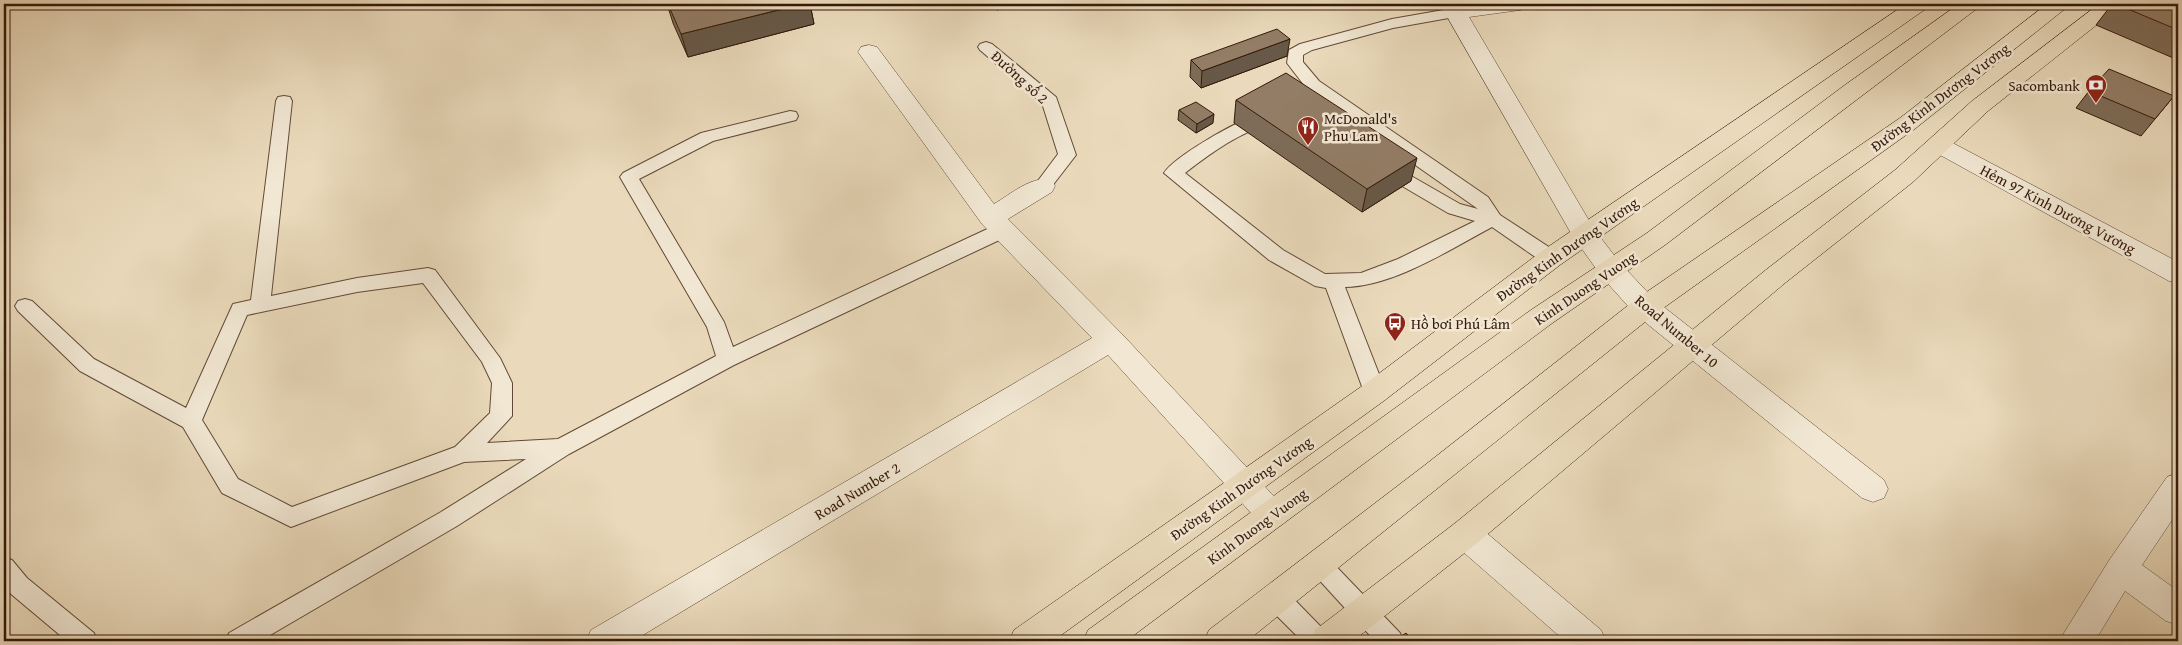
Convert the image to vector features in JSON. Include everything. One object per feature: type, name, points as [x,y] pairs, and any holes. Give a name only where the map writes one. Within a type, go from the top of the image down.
[{"type":"main road","name":"Đường Kinh Dương Vương","points":[[1026,641],[1375,392],[1551,258],[1920,4]]},
{"type":"main road","name":"Kinh Duong Vuong","points":[[1100,641],[1541,317],[1664,233],[1853,90],[1972,4]]},
{"type":"main road","name":"Đường Kinh Dương Vương","points":[[1221,641],[1645,307],[1908,123],[2060,4]]},
{"type":"main road","name":"Đường Kinh Dương Vương","points":[[1328,641],[1465,534],[1692,345],[1752,298],[1776,276],[1904,176],[1980,106],[2112,4]]},
{"type":"street","points":[[1452,8],[1520,4]]},
{"type":"street","name":"Road Number 10","points":[[1452,8],[1585,235],[1610,270],[1645,307],[1873,489]]},
{"type":"street","points":[[869,52],[997,224],[1111,340],[1272,515]]},
{"type":"street","name":"Hẻm 97 Kinh Dương Vương","points":[[1938,145],[2178,274]]},
{"type":"street","name":"Đường số 2","points":[[997,224],[1043,186]]},
{"type":"street","name":"Road Number 2","points":[[603,641],[1111,340]]},
{"type":"street","points":[[2076,641],[2121,569],[2178,486]]},
{"type":"street","points":[[1465,534],[1589,641]]},
{"type":"street","points":[[2121,569],[2178,610]]},
{"type":"lane","points":[[1452,8],[1306,47],[1296,52],[1295,63],[1313,85],[1482,201],[1493,219]]},
{"type":"lane","name":"Đường số 2","points":[[986,47],[1050,101],[1067,155],[1043,186]]},
{"type":"lane","points":[[260,306],[284,101]]},
{"type":"lane","points":[[727,360],[717,327],[629,177],[707,137],[790,116]]},
{"type":"lane","points":[[1287,118],[1259,120],[1205,149],[1174,173],[1276,255],[1322,281],[1362,280],[1405,264],[1493,219]]},
{"type":"lane","points":[[1368,158],[1454,209],[1493,219],[1551,258]]},
{"type":"lane","points":[[238,641],[449,519],[560,448],[727,360],[856,297],[966,249],[997,224]]},
{"type":"lane","points":[[191,421],[240,309],[356,285],[428,275],[490,358],[502,383],[500,416],[463,453]]},
{"type":"lane","points":[[1333,280],[1375,392]]},
{"type":"lane","points":[[25,306],[87,365],[191,421],[230,486],[291,517],[463,453],[560,448]]},
{"type":"lane","points":[[1319,564],[1391,641]]},
{"type":"lane","points":[[4,567],[19,586],[85,641]]},
{"type":"lane","points":[[1276,598],[1318,641]]},
{"type":"building","points":[[668,4],[803,4],[681,34]]},
{"type":"building","points":[[2116,4],[2178,4],[2178,30]]},
{"type":"building","points":[[1277,29],[1290,39],[1202,71],[1191,60]]},
{"type":"building","points":[[2109,69],[2174,96],[2155,119],[2089,91]]},
{"type":"building","points":[[1286,73],[1417,158],[1367,189],[1236,100]]},
{"type":"building","points":[[1196,102],[1214,114],[1197,124],[1179,110]]},
{"type":"building","points":[[1406,633],[1414,641],[1394,641]]},
{"type":"place","name":"Sacombank","points":[[2096,104]]},
{"type":"place","name":"McDonald's Phu Lam","points":[[1308,146]]},
{"type":"place","name":"Hồ bơi Phú Lâm","points":[[1395,342]]}]
